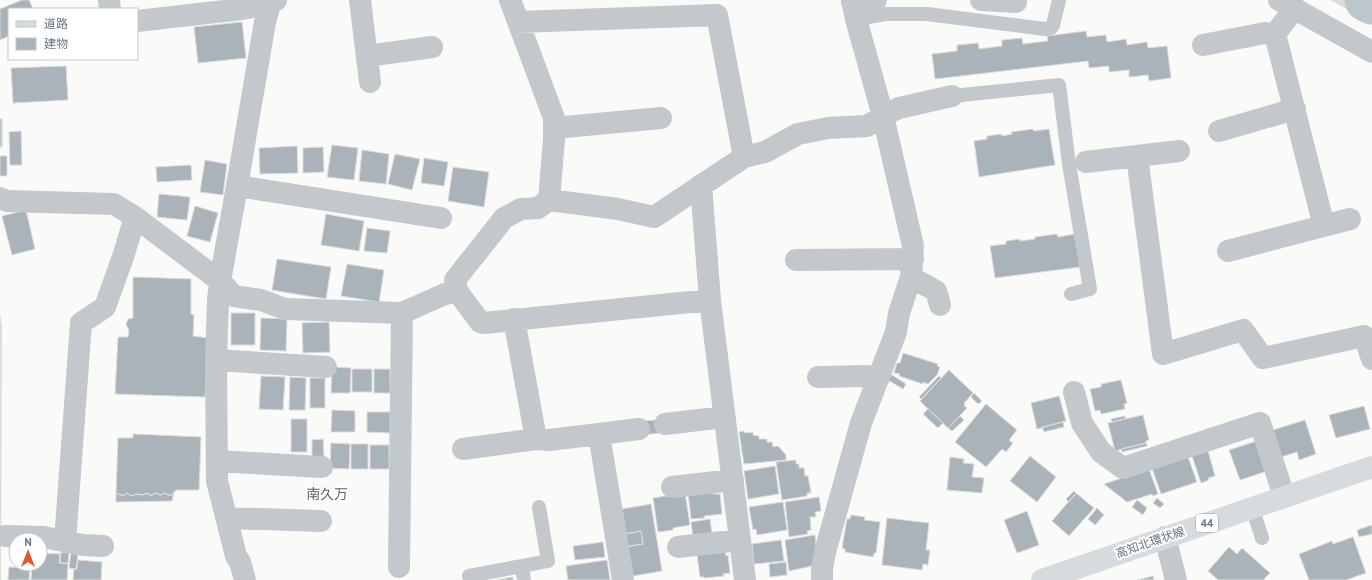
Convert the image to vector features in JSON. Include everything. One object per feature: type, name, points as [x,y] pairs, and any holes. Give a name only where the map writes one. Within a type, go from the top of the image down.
[{"type":"main road","name":"高知北環状線","points":[[1042,580],[1372,467]]},
{"type":"street","points":[[360,0],[370,82]]},
{"type":"street","points":[[510,0],[554,118],[549,200]]},
{"type":"street","points":[[822,580],[825,552],[861,423],[896,332],[899,313],[912,268],[913,246],[854,7],[876,0]]},
{"type":"street","points":[[981,0],[1016,2]]},
{"type":"street","points":[[138,21],[242,9],[272,1]]},
{"type":"street","points":[[245,580],[240,562],[236,556],[217,481],[216,360],[220,281],[265,22],[272,1]]},
{"type":"street","points":[[1324,226],[1275,34],[1287,4],[1372,52]]},
{"type":"street","points":[[518,22],[717,15],[744,157]]},
{"type":"street","points":[[1203,46],[1265,33],[1275,34]]},
{"type":"street","points":[[367,56],[432,48]]},
{"type":"street","points":[[710,300],[484,323],[480,322],[456,291],[454,280],[504,218],[521,209],[538,208],[549,200],[618,209],[654,217],[744,157],[765,152],[798,134],[828,128],[867,126],[882,116],[899,108],[952,96]]},
{"type":"street","points":[[1219,131],[1295,109]]},
{"type":"street","points":[[554,128],[661,118]]},
{"type":"street","points":[[1086,162],[1179,151]]},
{"type":"street","points":[[1137,156],[1163,354],[1243,330],[1263,358],[1364,336],[1372,359]]},
{"type":"street","points":[[701,185],[710,300],[745,580]]},
{"type":"street","points":[[237,186],[441,218]]},
{"type":"street","points":[[0,198],[7,200],[114,204],[135,217],[220,281],[234,296],[261,300],[285,309],[402,313],[445,294],[456,291]]},
{"type":"street","points":[[65,541],[81,323],[105,307],[124,254],[135,217]]},
{"type":"street","points":[[1228,251],[1350,219]]},
{"type":"street","points":[[796,260],[912,268],[936,291],[940,305]]},
{"type":"street","points":[[399,567],[402,313]]},
{"type":"street","points":[[514,319],[536,439]]},
{"type":"street","points":[[216,360],[326,367]]},
{"type":"street","points":[[818,377],[866,376],[879,378]]},
{"type":"street","points":[[1074,392],[1085,429],[1100,452],[1123,468],[1260,423],[1284,496]]},
{"type":"street","points":[[665,424],[724,417]]},
{"type":"street","points":[[463,450],[536,439],[549,440],[640,429]]},
{"type":"street","points":[[598,434],[623,580]]},
{"type":"street","points":[[217,460],[322,467]]},
{"type":"street","points":[[672,487],[733,480]]},
{"type":"street","points":[[227,518],[322,521]]},
{"type":"street","points":[[5,536],[44,537],[103,546]]},
{"type":"street","points":[[1165,537],[1176,580]]},
{"type":"street","points":[[678,546],[740,540]]},
{"type":"lane","points":[[854,7],[886,14],[928,14],[1045,29],[1051,28],[1053,25],[1059,0]]},
{"type":"lane","points":[[952,96],[1059,85],[1068,191],[1090,289],[1071,294]]},
{"type":"lane","points":[[1252,507],[1262,538]]},
{"type":"lane","points":[[469,576],[523,573],[548,561],[539,508]]},
{"type":"shaded area","points":[[1330,0],[1353,0],[1372,11],[1372,23]]},
{"type":"shaded area","points":[[0,313],[2,327],[1,580],[0,580]]},
{"type":"building","points":[[22,0],[29,0],[33,8],[8,8],[8,36],[0,40],[0,9]]},
{"type":"building","points":[[242,22],[246,58],[198,63],[194,27]]},
{"type":"building","points":[[1086,31],[1087,37],[1106,35],[1107,42],[1126,39],[1127,45],[1147,42],[1148,48],[1167,46],[1171,78],[1149,81],[1148,75],[1129,77],[1129,70],[1109,72],[1109,66],[1089,68],[1088,61],[935,79],[932,54],[957,51],[957,45],[978,43],[979,49],[1002,46],[1002,40],[1022,38],[1023,44],[1048,41],[1047,36]]},
{"type":"building","points":[[66,66],[68,100],[13,103],[11,68]]},
{"type":"building","points":[[0,119],[2,119],[2,147],[0,147]]},
{"type":"building","points":[[1033,129],[1034,131],[1049,129],[1055,165],[979,177],[974,141],[987,139],[987,136],[1001,134],[1002,136],[1012,134],[1011,132]]},
{"type":"building","points":[[21,131],[22,165],[10,165],[9,132]]},
{"type":"building","points":[[332,145],[358,148],[354,180],[327,177]]},
{"type":"building","points":[[297,146],[298,173],[260,174],[259,148]]},
{"type":"building","points":[[323,147],[324,172],[303,173],[303,148]]},
{"type":"building","points":[[362,150],[389,154],[386,184],[359,181]]},
{"type":"building","points":[[395,154],[420,159],[412,190],[388,184]]},
{"type":"building","points":[[0,156],[7,156],[7,176],[0,176]]},
{"type":"building","points":[[424,158],[448,162],[444,186],[421,183]]},
{"type":"building","points":[[205,160],[227,164],[223,195],[200,192]]},
{"type":"building","points":[[191,165],[192,180],[157,182],[156,167]]},
{"type":"building","points":[[453,167],[489,172],[484,207],[448,201]]},
{"type":"building","points":[[159,194],[190,197],[187,220],[157,217]]},
{"type":"building","points":[[195,206],[218,213],[210,242],[187,236]]},
{"type":"building","points":[[26,210],[35,249],[12,255],[2,216]]},
{"type":"building","points":[[326,214],[364,221],[359,251],[321,245]]},
{"type":"building","points":[[367,228],[390,231],[387,253],[364,251]]},
{"type":"building","points":[[1057,234],[1058,237],[1075,234],[1080,267],[995,278],[990,246],[1006,244],[1006,241],[1035,239],[1035,237]]},
{"type":"building","points":[[277,259],[331,267],[326,299],[272,290]]},
{"type":"building","points":[[347,264],[384,270],[379,302],[341,296]]},
{"type":"building","points":[[133,277],[191,279],[191,314],[194,315],[193,336],[208,338],[205,397],[115,394],[118,337],[128,337],[129,330],[126,324],[128,319],[133,318]]},
{"type":"building","points":[[231,313],[255,313],[255,345],[231,345]]},
{"type":"building","points":[[261,318],[287,319],[286,351],[260,350]]},
{"type":"building","points":[[329,322],[330,352],[303,353],[302,323]]},
{"type":"building","points":[[903,353],[938,364],[937,366],[940,367],[937,375],[928,384],[923,382],[923,384],[894,373],[897,363],[900,363]]},
{"type":"building","points":[[332,367],[351,368],[350,393],[331,393]]},
{"type":"building","points":[[352,369],[372,369],[372,392],[352,392]]},
{"type":"building","points":[[374,369],[390,369],[390,393],[374,393]]},
{"type":"building","points":[[949,370],[973,393],[964,403],[964,406],[967,408],[948,428],[920,401]]},
{"type":"building","points":[[892,375],[906,384],[903,389],[888,380]]},
{"type":"building","points":[[261,376],[285,377],[283,410],[259,409]]},
{"type":"building","points":[[939,376],[941,378],[921,399],[919,397]]},
{"type":"building","points":[[290,377],[306,378],[305,410],[289,410]]},
{"type":"building","points":[[310,378],[325,378],[325,408],[310,408]]},
{"type":"building","points":[[1121,380],[1127,403],[1124,404],[1125,409],[1101,414],[1100,410],[1095,411],[1090,389],[1101,387],[1101,384]]},
{"type":"building","points":[[974,393],[982,401],[978,404],[971,397]]},
{"type":"building","points":[[1059,396],[1066,421],[1037,429],[1031,403]]},
{"type":"building","points":[[986,404],[1017,430],[1009,440],[1013,443],[1006,452],[1002,449],[986,467],[955,442]]},
{"type":"building","points":[[1364,406],[1370,429],[1336,438],[1329,415]]},
{"type":"building","points":[[928,409],[943,423],[938,428],[923,414]]},
{"type":"building","points":[[332,410],[355,411],[355,432],[331,432]]},
{"type":"building","points":[[367,412],[390,412],[390,433],[367,432]]},
{"type":"building","points":[[1143,415],[1149,440],[1146,441],[1146,443],[1115,451],[1108,423]]},
{"type":"building","points":[[960,416],[964,420],[952,431],[948,428]]},
{"type":"building","points":[[1125,416],[1125,419],[1112,422],[1111,419]]},
{"type":"building","points":[[291,419],[307,419],[307,452],[291,452]]},
{"type":"building","points":[[658,420],[659,433],[643,435],[642,421]]},
{"type":"building","points":[[1305,420],[1316,454],[1299,460],[1297,452],[1281,457],[1273,430]]},
{"type":"building","points":[[1063,422],[1064,427],[1044,432],[1042,427]]},
{"type":"building","points":[[744,431],[745,433],[753,432],[753,435],[759,436],[759,439],[767,439],[767,442],[772,442],[773,447],[778,446],[786,455],[786,460],[744,464],[739,432]]},
{"type":"building","points":[[133,434],[201,437],[199,490],[176,490],[172,495],[165,493],[161,495],[156,493],[149,495],[148,493],[131,496],[127,493],[125,495],[120,495],[116,493],[118,438],[133,438]]},
{"type":"building","points":[[323,439],[324,457],[312,457],[312,440]]},
{"type":"building","points":[[1257,441],[1267,471],[1240,480],[1229,450]]},
{"type":"building","points":[[331,443],[350,444],[349,469],[330,468]]},
{"type":"building","points":[[1146,443],[1147,446],[1122,452],[1121,449]]},
{"type":"building","points":[[351,444],[368,444],[368,469],[351,469]]},
{"type":"building","points":[[370,445],[389,445],[389,469],[370,469]]},
{"type":"building","points":[[1208,451],[1215,476],[1208,478],[1209,480],[1201,483],[1192,456]]},
{"type":"building","points":[[1030,456],[1056,477],[1037,502],[1010,481]]},
{"type":"building","points":[[950,457],[964,459],[963,463],[974,464],[972,477],[984,478],[982,493],[947,490]]},
{"type":"building","points":[[1188,457],[1197,482],[1161,494],[1152,468]]},
{"type":"building","points":[[796,460],[796,464],[799,464],[799,468],[804,468],[805,476],[808,476],[811,493],[807,493],[807,496],[782,500],[776,462]]},
{"type":"building","points":[[775,466],[779,494],[748,499],[744,471]]},
{"type":"building","points":[[1149,469],[1158,494],[1153,496],[1152,494],[1127,502],[1104,484]]},
{"type":"building","points":[[712,489],[713,494],[720,494],[722,514],[691,519],[688,492]]},
{"type":"building","points":[[1074,491],[1076,493],[1069,502],[1066,499]]},
{"type":"building","points":[[174,492],[172,501],[116,502],[116,493],[125,495],[127,493],[131,496],[148,493],[149,495],[156,493],[161,495],[165,493],[172,495]]},
{"type":"building","points":[[685,493],[690,525],[673,528],[673,530],[658,532],[653,498]]},
{"type":"building","points":[[1076,493],[1094,508],[1069,536],[1052,521]]},
{"type":"building","points":[[819,497],[821,511],[815,512],[816,517],[810,517],[811,530],[807,531],[808,534],[789,537],[785,502]]},
{"type":"building","points":[[1157,498],[1164,504],[1160,508],[1153,503]]},
{"type":"building","points":[[1137,500],[1147,508],[1143,515],[1132,507]]},
{"type":"building","points":[[783,502],[787,530],[757,535],[756,529],[753,530],[749,507]]},
{"type":"building","points":[[651,504],[662,571],[633,576],[628,546],[643,544],[641,531],[626,534],[622,509]]},
{"type":"building","points":[[1097,508],[1104,515],[1095,525],[1088,519]]},
{"type":"building","points":[[1027,511],[1039,545],[1017,553],[1004,520]]},
{"type":"building","points":[[851,515],[865,517],[864,520],[880,522],[876,553],[874,553],[873,557],[845,552],[845,549],[842,548],[847,519],[850,519]]},
{"type":"building","points":[[887,518],[929,523],[926,550],[930,550],[928,565],[923,564],[922,570],[882,565]]},
{"type":"building","points":[[710,519],[712,534],[693,537],[691,522]]},
{"type":"building","points":[[1372,525],[1372,534],[1359,537],[1357,530]]},
{"type":"building","points":[[641,531],[643,544],[626,547],[624,534]]},
{"type":"building","points":[[815,535],[816,546],[812,566],[789,571],[785,540]]},
{"type":"building","points":[[1353,537],[1366,573],[1346,580],[1309,580],[1299,554],[1332,541],[1333,544]]},
{"type":"building","points":[[781,540],[784,561],[754,564],[752,544]]},
{"type":"building","points":[[603,542],[605,557],[575,560],[573,546]]},
{"type":"building","points":[[1229,547],[1237,554],[1242,548],[1270,573],[1264,579],[1265,580],[1218,580],[1208,571]]},
{"type":"building","points":[[61,552],[69,553],[68,563],[60,563]]},
{"type":"building","points":[[71,552],[78,553],[76,569],[69,568]]},
{"type":"building","points":[[725,552],[726,556],[728,555],[730,573],[723,574],[724,576],[700,577],[697,555]]},
{"type":"building","points":[[48,553],[60,554],[59,563],[68,564],[67,580],[31,580],[32,572],[48,572]]},
{"type":"building","points":[[78,560],[102,562],[101,580],[73,580],[74,569],[77,569]]},
{"type":"building","points":[[607,560],[610,580],[568,580],[566,566]]},
{"type":"building","points":[[786,562],[787,575],[770,577],[769,564]]},
{"type":"building","points":[[9,572],[30,572],[29,580],[8,580]]},
{"type":"building","points":[[1153,576],[1154,580],[1137,580]]},
{"type":"building","points":[[513,577],[513,580],[496,580]]},
{"type":"waterway","points":[[1366,0],[1372,3]]},
{"type":"district","name":"南久万","points":[[327,494]]}]
